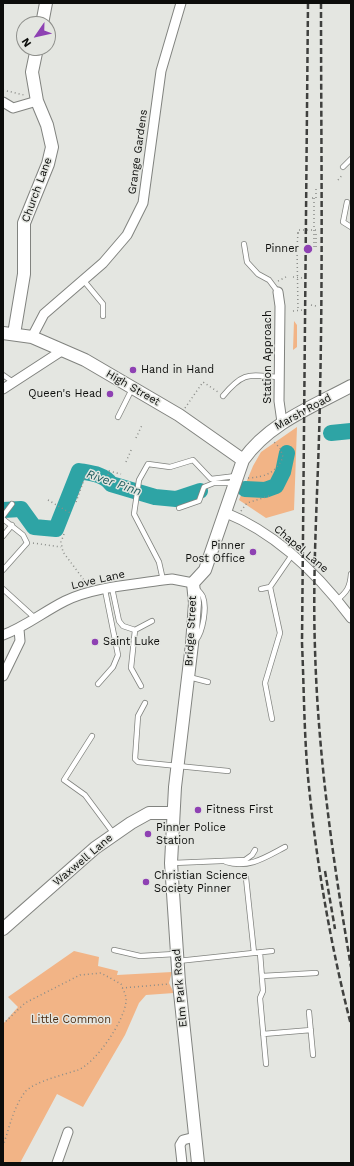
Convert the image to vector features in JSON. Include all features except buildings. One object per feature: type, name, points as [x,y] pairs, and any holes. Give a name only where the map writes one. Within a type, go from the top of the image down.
[{"type":"street","points":[[44,16],[46,3]]},
{"type":"street","name":"Grange Gardens","points":[[32,337],[44,314],[103,263],[127,235],[143,203],[161,71],[181,3]]},
{"type":"street","name":"Church Lane","points":[[8,334],[24,274],[24,223],[48,164],[52,147],[47,125],[36,98],[32,72],[35,56]]},
{"type":"street","points":[[3,102],[13,108],[36,98]]},
{"type":"street","name":"Station Approach","points":[[278,292],[280,306],[279,401],[282,422]]},
{"type":"street","name":"High Street","points":[[8,334],[32,337],[63,350],[133,387],[179,415],[243,460]]},
{"type":"street","points":[[3,389],[63,350]]},
{"type":"street","name":"Marsh Road","points":[[243,460],[254,445],[282,422],[351,386]]},
{"type":"street","name":"Bridge Street","points":[[173,813],[192,644],[195,603],[193,583],[205,570],[243,460]]},
{"type":"street","name":"Chapel Lane","points":[[224,512],[256,528],[292,555],[327,587],[351,618]]},
{"type":"street","name":"Love Lane","points":[[3,635],[20,629],[65,601],[93,592],[172,579],[193,583]]},
{"type":"street","points":[[3,676],[20,642],[20,629]]},
{"type":"street","name":"Waxwell Lane","points":[[3,930],[95,848],[114,834],[149,813],[173,813]]},
{"type":"street","name":"Elm Park Road","points":[[173,813],[171,863],[177,957],[198,1163]]},
{"type":"street","points":[[58,1163],[68,1132]]},
{"type":"street","points":[[182,1163],[180,1145],[183,1140],[195,1137]]},
{"type":"lane","points":[[343,166],[351,159]]},
{"type":"lane","points":[[347,202],[343,222],[351,227]]},
{"type":"lane","points":[[244,244],[247,262],[251,268],[273,283],[278,292]]},
{"type":"lane","points":[[84,281],[103,304],[103,316]]},
{"type":"lane","points":[[3,375],[13,382]]},
{"type":"lane","points":[[223,396],[234,383],[243,377],[252,375],[279,377]]},
{"type":"lane","points":[[118,417],[133,387]]},
{"type":"lane","points":[[163,580],[159,562],[134,514],[139,480],[148,464],[170,467],[194,460],[211,479],[236,479]]},
{"type":"lane","points":[[179,508],[199,501],[204,487],[214,483],[236,479]]},
{"type":"lane","points":[[3,570],[27,542],[23,535],[3,516],[12,504]]},
{"type":"lane","points":[[3,536],[12,526]]},
{"type":"lane","points":[[261,589],[270,587],[292,555]]},
{"type":"lane","points":[[337,600],[347,591],[350,585],[351,574]]},
{"type":"lane","points":[[270,587],[280,633],[265,683],[272,719]]},
{"type":"lane","points":[[3,589],[36,619]]},
{"type":"lane","points":[[108,589],[119,621],[123,626],[135,630],[152,621]]},
{"type":"lane","points":[[98,684],[112,667],[118,655],[108,589]]},
{"type":"lane","points":[[135,630],[131,668],[141,686]]},
{"type":"lane","points":[[189,677],[208,682]]},
{"type":"lane","points":[[145,703],[138,716],[135,759],[138,762],[228,771]]},
{"type":"lane","points":[[92,736],[64,780],[85,795],[114,834]]},
{"type":"lane","points":[[223,861],[234,864],[257,863],[285,847]]},
{"type":"lane","points":[[171,863],[245,860],[252,855],[255,850]]},
{"type":"lane","points":[[246,878],[254,953]]},
{"type":"lane","points":[[114,950],[140,956],[177,957],[260,953],[272,951]]},
{"type":"lane","points":[[260,953],[263,991],[260,998],[266,1064]]},
{"type":"lane","points":[[262,976],[316,973]]},
{"type":"lane","points":[[309,1012],[313,1055]]},
{"type":"lane","points":[[263,1034],[311,1030]]},
{"type":"path","points":[[3,90],[36,98]]},
{"type":"path","points":[[298,310],[298,230],[316,230],[316,247],[313,247],[313,198],[316,198],[316,189]]},
{"type":"path","points":[[298,247],[303,247]]},
{"type":"path","points":[[273,283],[286,277]]},
{"type":"path","points":[[293,277],[303,278]]},
{"type":"path","points":[[311,305],[316,306]]},
{"type":"path","points":[[293,311],[303,310]]},
{"type":"path","points":[[179,415],[203,382],[223,396]]},
{"type":"path","points":[[136,438],[142,425]]},
{"type":"path","points":[[236,479],[258,478],[269,475],[279,467],[283,457],[282,453],[266,434]]},
{"type":"path","points":[[126,462],[132,448]]},
{"type":"path","points":[[76,502],[86,474],[106,482],[110,471],[121,474]]},
{"type":"path","points":[[236,517],[247,503],[269,496]]},
{"type":"path","points":[[48,500],[59,508],[72,514]]},
{"type":"path","points":[[64,534],[61,547],[62,552],[93,592]]},
{"type":"path","points":[[27,542],[61,547]]},
{"type":"path","points":[[3,1024],[25,1003],[80,976],[101,973],[120,984],[126,1001],[111,1036],[94,1058],[79,1070],[60,1074],[25,1091],[14,1113],[3,1146]]},
{"type":"path","points":[[122,988],[179,983]]},
{"type":"green space","points":[[294,321],[297,325],[297,347],[293,350]]},
{"type":"green space","points":[[297,427],[294,510],[266,518],[239,500],[253,466],[261,452]]},
{"type":"green space","name":"Little Common","points":[[74,951],[99,957],[98,966],[118,971],[117,975],[172,972],[169,983],[174,993],[146,995],[139,1003],[125,1035],[83,1107],[57,1094],[20,1163],[3,1163],[3,1024],[18,1007],[8,997]]},
{"type":"waterway","name":"River Pinn","points":[[331,433],[351,431]]},
{"type":"waterway","name":"River Pinn","points":[[245,489],[265,490],[276,486],[283,472],[287,453]]},
{"type":"waterway","name":"River Pinn","points":[[3,510],[21,509],[34,527],[56,529],[79,471],[96,474],[105,478],[111,484],[155,497],[176,499],[200,491]]},
{"type":"railway","points":[[308,3],[302,643],[305,727],[308,777],[315,839],[330,932],[351,1025]]},
{"type":"railway","points":[[321,3],[321,295],[314,617],[319,729],[327,808],[351,967]]},
{"type":"railway","points":[[325,871],[335,929]]},
{"type":"place","name":"Pinner","points":[[308,249]]},
{"type":"place","name":"Hand in Hand","points":[[133,370]]},
{"type":"place","name":"Queen's Head","points":[[110,394]]},
{"type":"place","name":"Pinner Post Office","points":[[253,552]]},
{"type":"place","name":"Saint Luke","points":[[95,642]]},
{"type":"place","name":"Fitness First","points":[[198,810]]},
{"type":"place","name":"Pinner Police Station","points":[[148,834]]},
{"type":"place","name":"Christian Science Society Pinner","points":[[146,882]]}]
